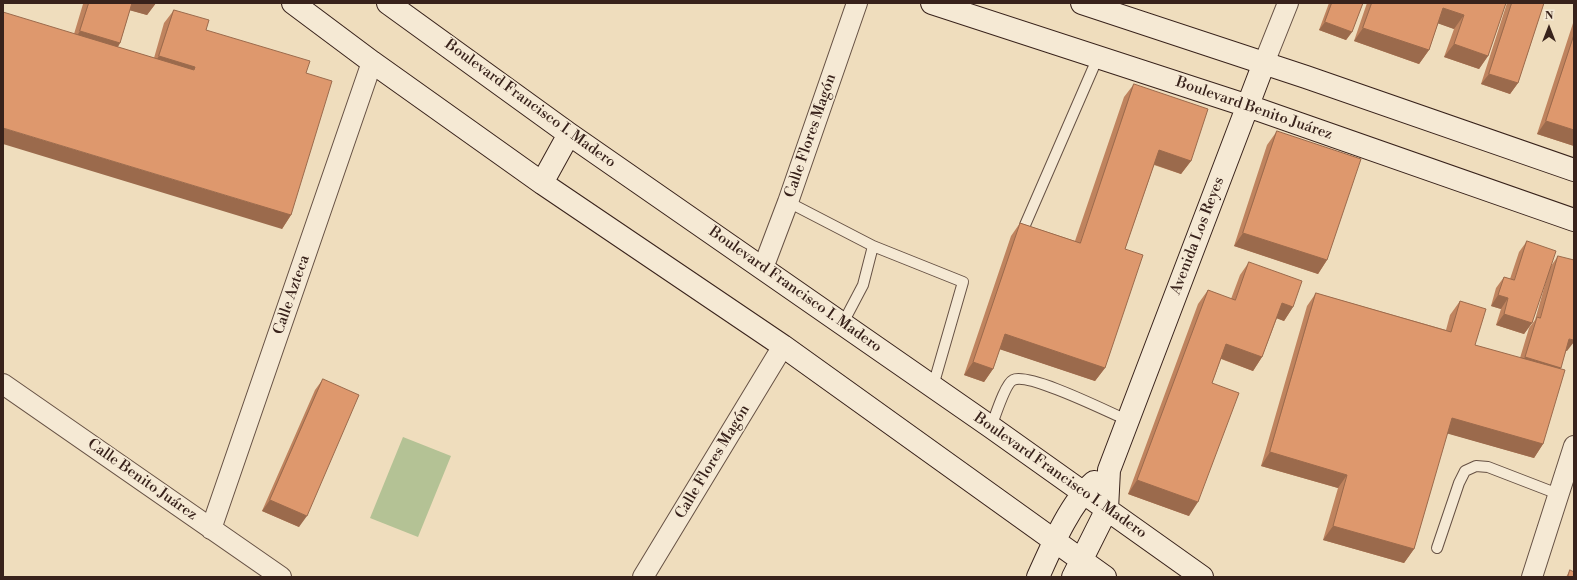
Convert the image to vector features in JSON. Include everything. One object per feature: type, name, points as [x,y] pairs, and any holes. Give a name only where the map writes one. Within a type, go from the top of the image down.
[{"type":"main road","points":[[293,3],[372,62],[542,183],[783,346],[1054,540],[1077,568],[1105,577]]},
{"type":"main road","name":"Boulevard Benito Juárez","points":[[932,3],[1248,106],[1574,220]]},
{"type":"main road","points":[[1082,3],[1264,63],[1574,170]]},
{"type":"main road","name":"Boulevard Francisco I. Madero","points":[[393,4],[569,134],[992,427],[1202,577]]},
{"type":"main road","name":"Avenida Los Reyes","points":[[1077,568],[1106,509],[1109,470],[1264,63]]},
{"type":"main road","points":[[542,183],[569,134]]},
{"type":"main road","name":"Avenida Los Reyes","points":[[1038,577],[1054,540],[1083,492],[1109,470]]},
{"type":"street","name":"Calle Flores Magón","points":[[763,268],[788,202],[857,3]]},
{"type":"street","name":"Avenida Los Reyes","points":[[1264,63],[1288,3]]},
{"type":"street","name":"Calle Azteca","points":[[211,529],[372,62]]},
{"type":"street","name":"Calle Flores Magón","points":[[643,577],[783,346]]},
{"type":"street","name":"Calle Benito Juárez","points":[[3,384],[281,577]]},
{"type":"street","points":[[1532,577],[1574,446]]},
{"type":"lane","points":[[1025,225],[1098,57]]},
{"type":"lane","points":[[788,202],[873,246],[963,282],[933,386]]},
{"type":"lane","points":[[843,323],[863,285],[873,246]]},
{"type":"lane","points":[[992,427],[1006,388],[1012,380],[1020,378],[1032,380],[1051,387],[1127,420]]},
{"type":"lane","points":[[1438,548],[1459,484],[1465,472],[1476,466],[1488,467],[1558,494]]},
{"type":"green space","points":[[403,437],[451,456],[418,537],[370,518]]},
{"type":"building","points":[[89,3],[132,3],[120,43],[80,31]]},
{"type":"building","points":[[1332,3],[1363,3],[1352,32],[1325,22]]},
{"type":"building","points":[[1372,3],[1506,3],[1488,56],[1454,44],[1464,15],[1443,8],[1429,50],[1363,28]]},
{"type":"building","points":[[1512,3],[1544,3],[1518,83],[1489,74]]},
{"type":"building","points":[[174,10],[209,20],[206,30],[310,61],[306,73],[332,81],[291,215],[3,128],[3,12],[194,70],[195,67],[159,56]]},
{"type":"building","points":[[1574,35],[1574,130],[1546,121]]},
{"type":"building","points":[[1134,84],[1208,109],[1191,161],[1159,150],[1125,249],[1143,255],[1105,368],[1005,334],[993,369],[973,362],[1020,223],[1080,243]]},
{"type":"building","points":[[1277,131],[1361,159],[1327,260],[1243,233]]},
{"type":"building","points":[[1527,241],[1556,251],[1532,323],[1504,314],[1508,298],[1498,295],[1504,277],[1514,280]]},
{"type":"building","points":[[1558,256],[1574,260],[1574,340],[1569,339],[1561,368],[1525,357],[1537,317],[1540,318]]},
{"type":"building","points":[[1249,262],[1302,281],[1293,307],[1282,303],[1262,357],[1226,344],[1212,383],[1239,393],[1198,502],[1137,480],[1208,290],[1235,300]]},
{"type":"building","points":[[1316,293],[1451,332],[1460,301],[1486,309],[1475,345],[1565,370],[1543,444],[1452,418],[1414,549],[1333,526],[1347,475],[1270,452]]},
{"type":"building","points":[[323,379],[359,395],[307,516],[270,500]]},
{"type":"building","points":[[1570,570],[1574,572],[1574,577],[1568,577]]}]
